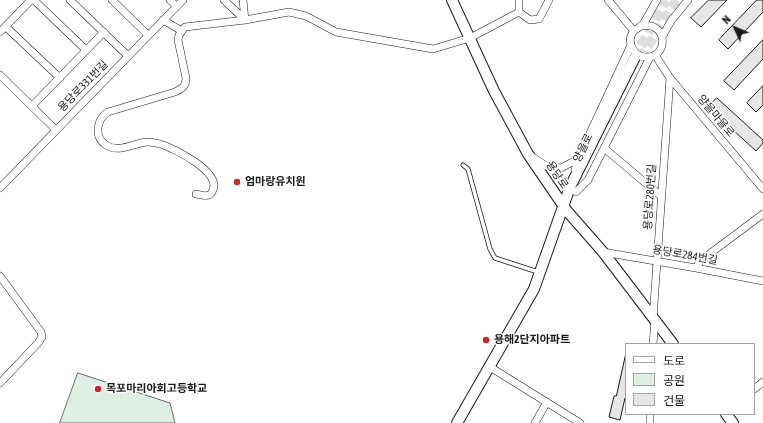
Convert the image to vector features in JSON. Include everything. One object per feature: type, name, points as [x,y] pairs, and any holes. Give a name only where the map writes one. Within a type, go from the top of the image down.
[{"type":"street","points":[[0,32],[33,0],[86,50]]},
{"type":"street","points":[[70,0],[128,56]]},
{"type":"street","points":[[112,0],[148,35]]},
{"type":"street","points":[[170,0],[176,6]]},
{"type":"street","name":"용당로331번길","points":[[0,188],[183,0]]},
{"type":"street","points":[[224,0],[244,20]]},
{"type":"street","points":[[243,0],[244,20]]},
{"type":"street","name":"용당로","points":[[452,0],[494,91],[528,154],[565,208],[603,252],[673,343]]},
{"type":"street","points":[[519,0],[519,12]]},
{"type":"street","points":[[519,12],[530,20],[539,19],[549,0]]},
{"type":"street","points":[[608,0],[634,31]]},
{"type":"street","points":[[573,190],[578,159],[631,45],[631,36],[634,31],[642,26],[657,0]]},
{"type":"street","points":[[662,37],[671,20],[688,0]]},
{"type":"street","points":[[196,194],[206,196],[210,195],[213,191],[214,184],[210,175],[186,156],[154,142],[144,142],[121,148],[110,148],[100,139],[98,132],[102,118],[108,112],[175,92],[183,88],[186,84],[186,78],[178,40],[179,35],[185,27],[244,20],[289,12],[306,16],[336,32],[433,49],[470,38],[519,12]]},
{"type":"street","points":[[163,20],[182,31]]},
{"type":"street","points":[[6,26],[60,78]]},
{"type":"street","points":[[573,190],[588,180],[653,56],[659,51],[662,45],[662,37],[658,29],[650,26],[642,26]]},
{"type":"street","points":[[32,106],[104,32]]},
{"type":"street","points":[[631,45],[636,54],[645,57],[653,56]]},
{"type":"street","name":"양을마을로","points":[[653,56],[763,189]]},
{"type":"street","name":"양을로","points":[[457,423],[534,289],[548,248],[573,190],[637,58]]},
{"type":"street","points":[[0,75],[56,130]]},
{"type":"street","name":"용당로280번길","points":[[653,343],[661,196],[670,78]]},
{"type":"street","points":[[604,148],[661,196]]},
{"type":"street","points":[[528,154],[546,166],[561,168],[578,159]]},
{"type":"street","points":[[696,268],[700,261],[763,214]]},
{"type":"street","name":"용당로284번길","points":[[603,252],[763,281]]},
{"type":"street","points":[[0,276],[41,332],[42,337],[0,383]]},
{"type":"street","points":[[490,367],[580,423]]},
{"type":"street","points":[[755,388],[763,382]]},
{"type":"street","points":[[535,423],[547,402]]},
{"type":"street","points":[[727,415],[733,423]]},
{"type":"lane","points":[[463,165],[468,169],[490,249],[495,258],[540,273]]},
{"type":"green space","points":[[78,373],[170,403],[175,423],[60,423]]},
{"type":"building","points":[[709,0],[727,0],[701,27],[691,18]]},
{"type":"building","points":[[757,0],[763,0],[763,12],[728,49],[719,40]]},
{"type":"building","points":[[763,40],[763,59],[734,90],[724,81]]},
{"type":"building","points":[[763,86],[763,105],[756,112],[747,103]]},
{"type":"building","points":[[717,98],[763,140],[763,143],[756,151],[708,107]]},
{"type":"building","points":[[625,357],[625,398],[620,420],[609,417],[614,396],[616,396]]},
{"type":"tunnel","points":[[641,46],[666,0]]},
{"type":"tunnel","points":[[640,59],[677,0]]},
{"type":"place","name":"엄마랑유치원","points":[[237,182]]},
{"type":"place","name":"용해2단지아파트","points":[[486,340]]},
{"type":"place","name":"목포마리아회고등학교","points":[[98,389]]}]
